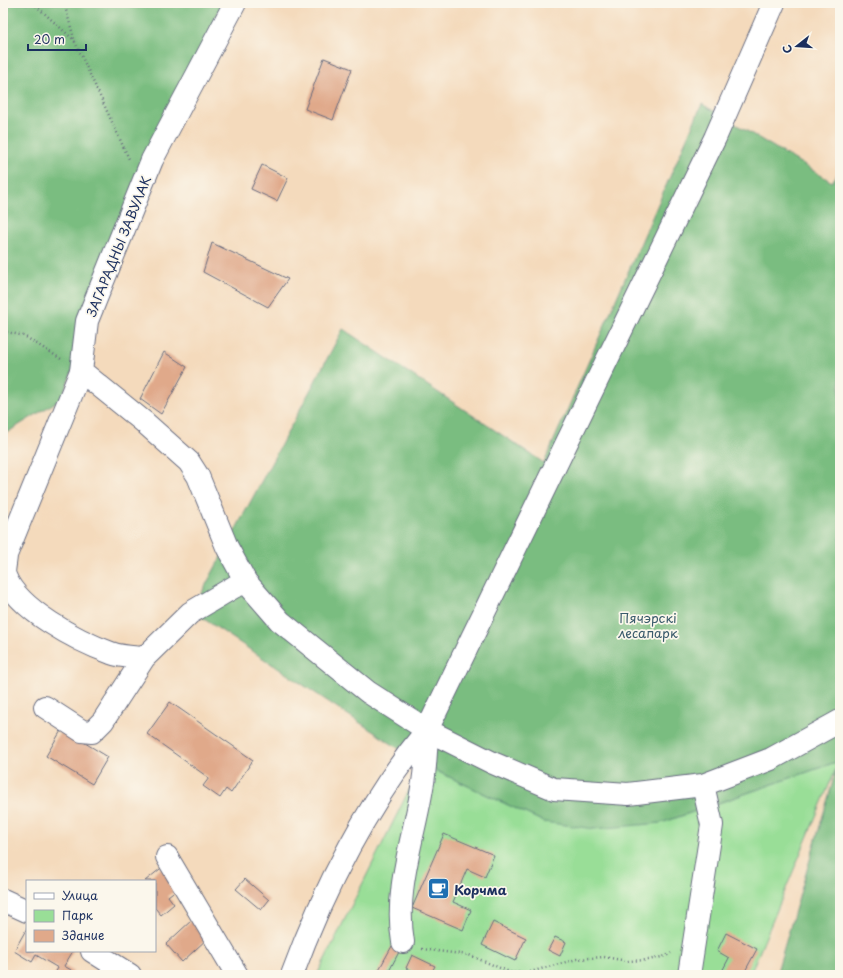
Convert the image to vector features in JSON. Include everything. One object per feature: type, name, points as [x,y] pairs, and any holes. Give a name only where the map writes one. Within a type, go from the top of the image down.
[{"type":"street","name":"ЗАГАРАДНЫ ЗАВУЛАК","points":[[144,658],[112,654],[75,637],[33,611],[12,588],[4,575],[6,555],[80,371],[87,321],[152,160],[235,3]]},
{"type":"street","points":[[292,975],[306,938],[342,861],[379,797],[427,730],[715,138],[774,3]]},
{"type":"street","points":[[80,371],[144,422],[189,462],[198,476],[227,546],[246,582],[280,621],[368,692],[427,730],[493,764],[554,789],[628,794],[703,785],[771,759],[840,721]]},
{"type":"street","points":[[45,707],[82,731],[92,732],[103,721],[144,658],[190,613],[234,587],[246,582]]},
{"type":"street","points":[[403,942],[400,925],[403,882],[423,786],[427,730]]},
{"type":"street","points":[[689,975],[712,825],[703,785]]},
{"type":"street","points":[[167,857],[237,975]]},
{"type":"street","points":[[3,900],[26,911]]},
{"type":"street","points":[[94,952],[130,975]]},
{"type":"path","points":[[33,3],[75,42]]},
{"type":"path","points":[[64,3],[75,42],[132,166],[146,176]]},
{"type":"path","points":[[3,331],[24,336],[80,371]]},
{"type":"path","points":[[403,942],[423,950],[469,955],[512,973],[530,972],[577,959],[604,956],[628,961],[648,960],[666,956],[695,937]]},
{"type":"green space","points":[[3,3],[222,3],[61,399],[3,435]]},
{"type":"green space","name":"Пячэрскі лесапарк","points":[[702,104],[832,182],[840,170],[840,975],[776,975],[839,761],[661,823],[594,829],[544,822],[422,764],[192,611],[343,329],[544,463]]},
{"type":"green space","points":[[839,761],[750,975],[317,975],[422,764],[544,822],[661,823]]},
{"type":"building","points":[[324,58],[352,69],[333,120],[305,109]]},
{"type":"building","points":[[262,165],[288,178],[277,201],[251,189]]},
{"type":"building","points":[[212,243],[288,279],[268,307],[203,272]]},
{"type":"building","points":[[164,352],[187,367],[161,414],[140,399]]},
{"type":"building","points":[[170,702],[253,760],[231,793],[226,789],[220,798],[203,786],[209,778],[147,734]]},
{"type":"building","points":[[62,729],[108,757],[92,784],[46,756]]},
{"type":"building","name":"Корчма","points":[[444,834],[494,855],[485,877],[467,869],[453,902],[471,910],[463,930],[412,908]]},
{"type":"building","points":[[165,865],[181,886],[168,896],[174,904],[161,915],[156,909],[156,880],[146,880]]},
{"type":"building","points":[[245,879],[269,900],[261,910],[236,889]]},
{"type":"building","points":[[192,920],[208,938],[182,962],[166,944]]},
{"type":"building","points":[[493,922],[526,938],[515,961],[482,945]]},
{"type":"building","points":[[26,930],[26,952],[72,952],[64,966],[73,971],[71,975],[54,975],[58,968],[36,955],[32,962],[14,951]]},
{"type":"building","points":[[726,933],[757,949],[743,975],[720,975],[729,958],[717,951]]},
{"type":"building","points":[[555,937],[566,942],[560,956],[548,950]]},
{"type":"building","points":[[392,946],[400,950],[387,975],[376,975]]},
{"type":"building","points":[[412,955],[435,966],[430,975],[418,975],[406,968]]},
{"type":"place","name":"Корчма","points":[[439,889]]}]
